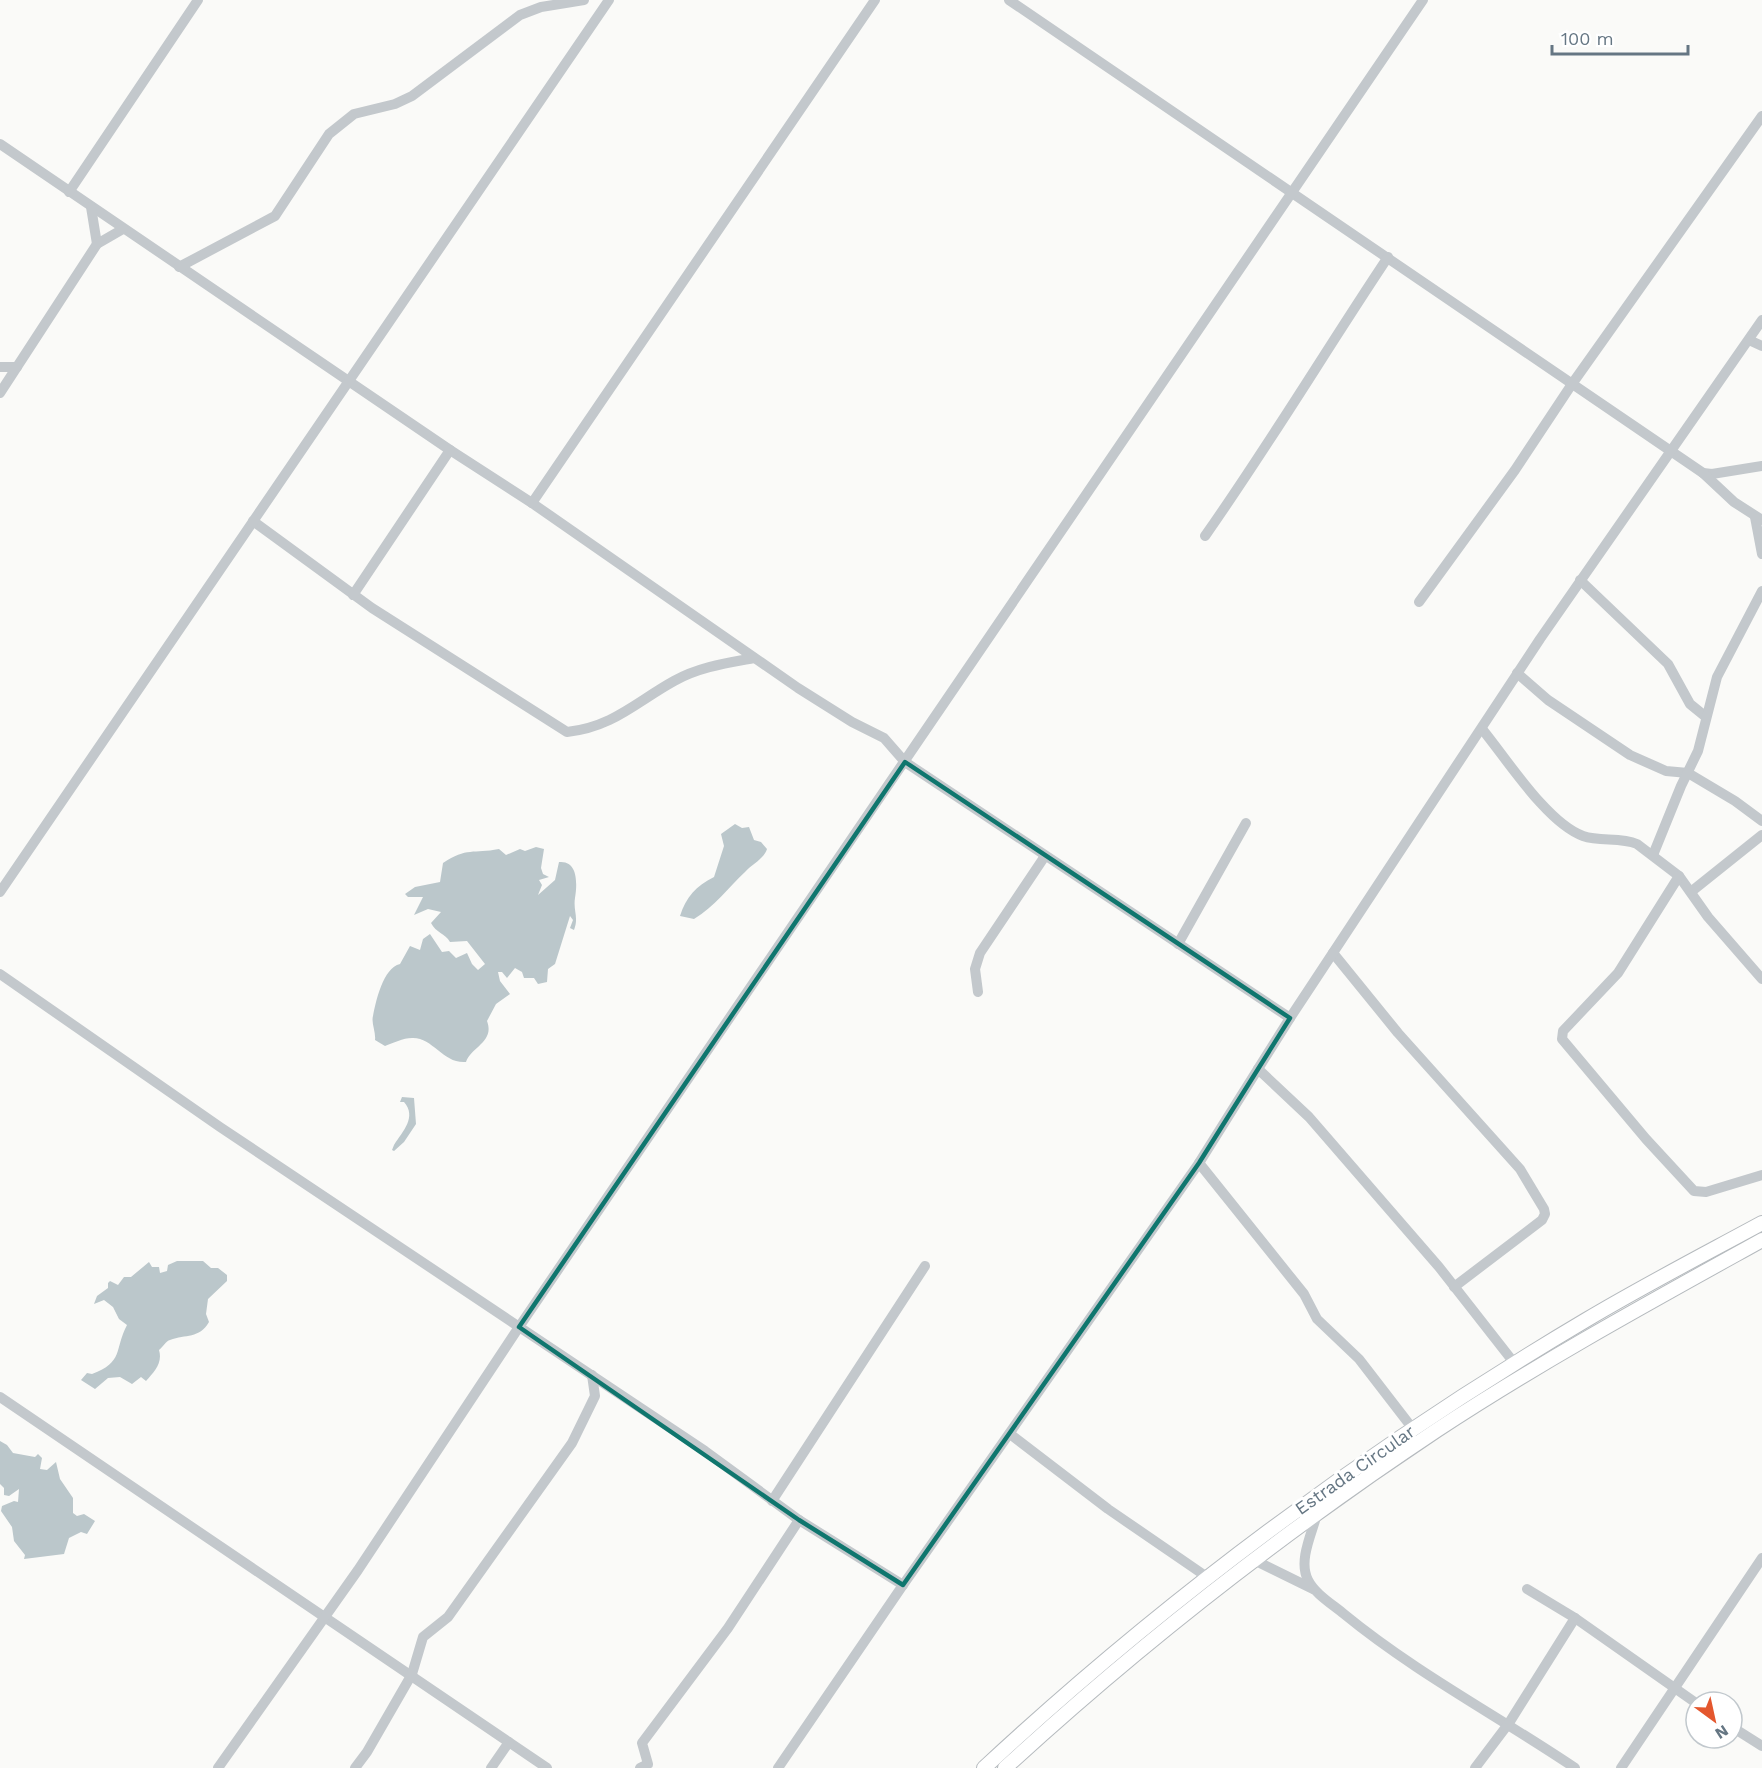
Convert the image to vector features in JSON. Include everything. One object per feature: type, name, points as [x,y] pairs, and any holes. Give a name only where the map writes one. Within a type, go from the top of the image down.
[{"type":"main road","name":"Estrada Circular","points":[[984,1768],[1058,1700],[1207,1577],[1413,1429],[1587,1320],[1762,1223]]},
{"type":"main road","name":"Estrada Circular","points":[[1005,1768],[1057,1720],[1254,1560],[1437,1430],[1594,1333],[1762,1240]]},
{"type":"street","points":[[69,192],[198,0]]},
{"type":"street","points":[[179,267],[275,216],[329,134],[354,114],[395,104],[412,96],[520,15],[540,8],[584,0]]},
{"type":"street","points":[[0,892],[609,0]]},
{"type":"street","points":[[532,503],[875,0]]},
{"type":"street","points":[[1009,0],[1572,384],[1673,450],[1703,473],[1734,502],[1759,518],[1762,554]]},
{"type":"street","points":[[218,1768],[325,1617],[519,1327],[1423,0]]},
{"type":"street","points":[[1419,602],[1515,470],[1572,384],[1762,116]]},
{"type":"street","points":[[0,144],[450,450],[532,503],[754,658],[843,716],[884,738],[905,762],[1290,1018]]},
{"type":"street","points":[[91,207],[97,244]]},
{"type":"street","points":[[0,393],[97,244],[123,229]]},
{"type":"street","points":[[1205,536],[1253,469],[1298,392],[1388,257]]},
{"type":"street","points":[[778,1768],[1199,1163],[1290,1018],[1517,673],[1762,320]]},
{"type":"street","points":[[1749,340],[1762,346]]},
{"type":"street","points":[[0,367],[17,367]]},
{"type":"street","points":[[353,595],[450,450]]},
{"type":"street","points":[[1703,473],[1712,474],[1762,466]]},
{"type":"street","points":[[252,521],[353,595],[567,732],[600,726],[675,681],[707,667],[754,658]]},
{"type":"street","points":[[1580,580],[1668,664],[1690,704],[1706,717]]},
{"type":"street","points":[[1653,855],[1698,751],[1717,677],[1762,591]]},
{"type":"street","points":[[1517,673],[1548,700],[1630,754],[1666,771],[1688,773],[1736,801],[1762,821]]},
{"type":"street","points":[[1482,729],[1514,773],[1567,828],[1595,839],[1630,841],[1653,855],[1679,876],[1692,891],[1708,917],[1762,979]]},
{"type":"street","points":[[1178,944],[1246,823]]},
{"type":"street","points":[[1692,891],[1762,835]]},
{"type":"street","points":[[978,992],[975,969],[980,953],[1045,856]]},
{"type":"street","points":[[1679,876],[1618,973],[1563,1031],[1562,1039],[1639,1131],[1694,1191],[1706,1192],[1762,1175]]},
{"type":"street","points":[[1333,953],[1398,1033],[1520,1168],[1544,1209],[1545,1214],[1542,1220],[1454,1287]]},
{"type":"street","points":[[0,974],[220,1127],[705,1451],[799,1520],[903,1586]]},
{"type":"street","points":[[1258,1069],[1309,1117],[1454,1287],[1515,1364]]},
{"type":"street","points":[[1199,1163],[1304,1294],[1317,1319],[1359,1359],[1413,1429]]},
{"type":"street","points":[[772,1501],[925,1266]]},
{"type":"street","points":[[511,1340],[535,1337]]},
{"type":"street","points":[[355,1768],[411,1674],[423,1637],[448,1617],[572,1443],[595,1396],[592,1375]]},
{"type":"street","points":[[0,1397],[547,1768]]},
{"type":"street","points":[[1010,1434],[1108,1509],[1207,1577]]},
{"type":"street","points":[[1316,1591],[1305,1573],[1308,1545],[1317,1514]]},
{"type":"street","points":[[640,1768],[648,1764],[642,1743],[728,1628],[799,1520]]},
{"type":"street","points":[[1621,1768],[1762,1558]]},
{"type":"street","points":[[1254,1560],[1316,1591],[1408,1662],[1575,1768]]},
{"type":"street","points":[[1527,1588],[1575,1618],[1684,1695]]},
{"type":"street","points":[[1475,1768],[1509,1724],[1575,1618]]},
{"type":"street","points":[[1744,1734],[1762,1746]]},
{"type":"street","points":[[491,1768],[509,1742]]},
{"type":"highlighted area","points":[[905,762],[1290,1018],[1199,1163],[903,1585],[799,1520],[519,1327]]},
{"type":"shaded area","points":[[735,824],[742,828],[749,827],[754,840],[761,842],[767,849],[765,853],[702,914],[694,919],[680,916],[692,893],[714,877],[724,846],[721,834]]},
{"type":"shaded area","points":[[536,847],[544,849],[541,868],[543,874],[549,877],[539,880],[542,885],[538,895],[555,880],[559,862],[566,862],[570,865],[576,881],[574,930],[570,928],[573,920],[570,916],[555,964],[548,969],[547,982],[538,984],[534,978],[524,978],[522,972],[515,968],[507,978],[502,972],[498,972],[500,981],[510,994],[496,1004],[487,1021],[488,1034],[466,1062],[451,1059],[419,1039],[405,1039],[385,1046],[375,1040],[373,1019],[381,986],[389,972],[400,964],[410,946],[420,950],[423,939],[430,934],[442,952],[449,951],[456,958],[467,953],[478,970],[485,964],[467,941],[450,942],[433,926],[431,923],[441,912],[428,909],[414,915],[423,897],[408,897],[405,894],[415,887],[440,882],[443,863],[458,855],[499,849],[506,855],[520,849],[525,851]]},
{"type":"shaded area","points":[[402,1097],[414,1098],[416,1124],[404,1142],[394,1151],[392,1150],[394,1145],[409,1119],[408,1108],[404,1102],[400,1102]]},
{"type":"shaded area","points":[[177,1261],[203,1261],[211,1268],[218,1268],[227,1275],[227,1281],[208,1299],[206,1314],[209,1322],[205,1327],[196,1334],[167,1342],[159,1350],[159,1363],[146,1381],[141,1377],[132,1384],[120,1377],[108,1378],[95,1389],[81,1380],[87,1373],[92,1374],[114,1360],[127,1325],[119,1319],[113,1307],[104,1300],[94,1304],[97,1296],[108,1288],[110,1281],[118,1285],[124,1277],[131,1277],[149,1262],[152,1267],[159,1267],[160,1273],[167,1271],[168,1265]]},
{"type":"shaded area","points":[[0,1441],[7,1445],[13,1453],[35,1457],[38,1454],[42,1458],[40,1469],[47,1470],[56,1462],[60,1479],[73,1498],[73,1513],[77,1516],[84,1514],[95,1521],[87,1534],[81,1532],[69,1538],[64,1554],[24,1559],[25,1555],[14,1541],[12,1527],[1,1511],[2,1506],[14,1501],[18,1502],[19,1489],[9,1496],[4,1495],[4,1488],[0,1484]]}]
